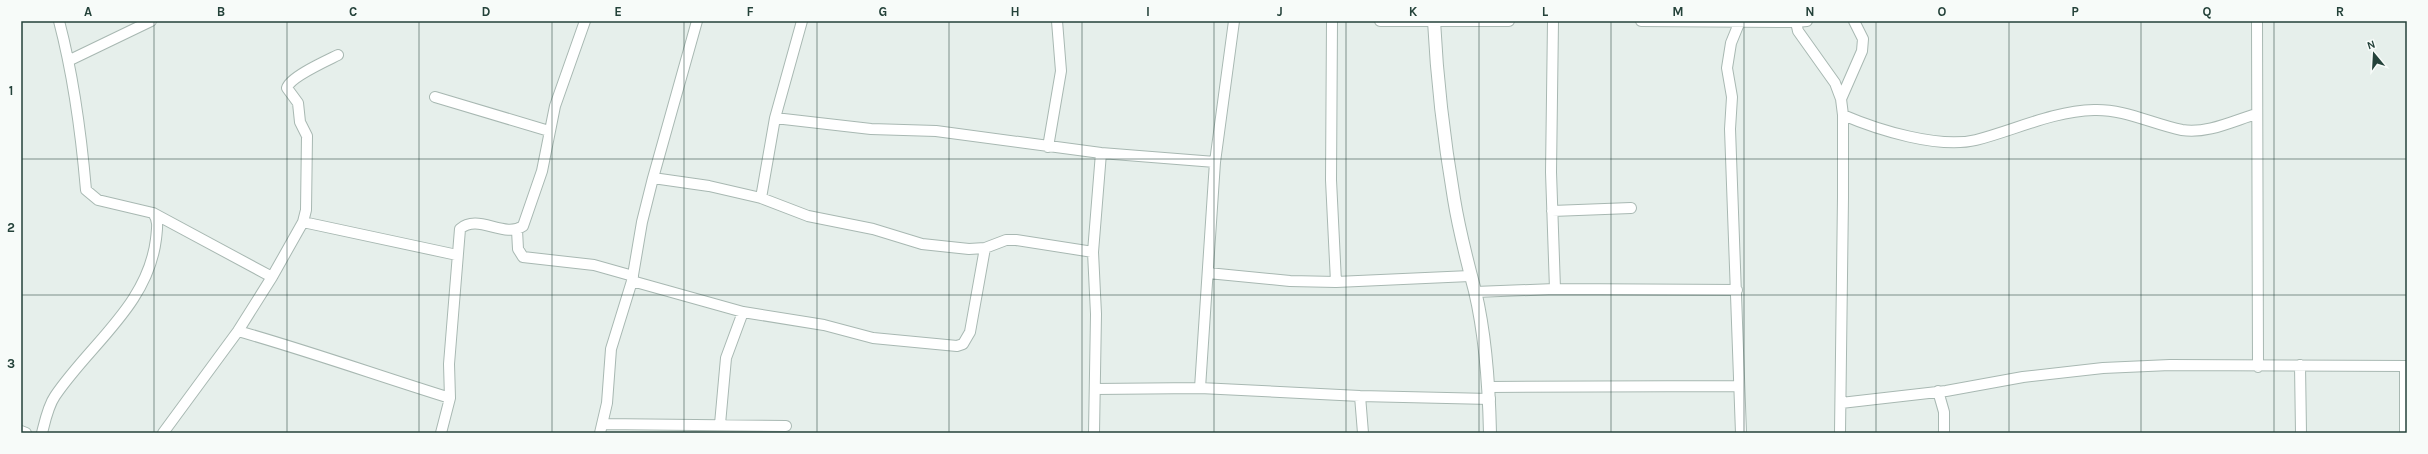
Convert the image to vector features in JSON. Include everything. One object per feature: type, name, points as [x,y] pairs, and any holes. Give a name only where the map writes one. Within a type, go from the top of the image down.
[{"type":"street","points":[[59,21],[70,60],[80,121],[86,190],[98,200],[153,213],[272,277]]},
{"type":"street","points":[[70,60],[151,21]]},
{"type":"street","points":[[441,433],[450,398],[449,364],[460,228],[465,224],[472,223],[517,230],[523,226],[542,171],[555,106],[586,21]]},
{"type":"street","points":[[698,21],[642,222],[632,278],[611,349],[607,403],[601,428],[720,424],[786,426]]},
{"type":"street","points":[[761,198],[775,118],[802,21]]},
{"type":"street","points":[[1048,147],[1061,71],[1057,21]]},
{"type":"street","points":[[1200,388],[1215,162],[1234,21]]},
{"type":"street","points":[[1332,21],[1331,180],[1336,282]]},
{"type":"street","points":[[1380,21],[1509,21]]},
{"type":"street","points":[[1434,21],[1443,125],[1454,199],[1470,276],[1475,292],[1489,387],[1490,433]]},
{"type":"street","points":[[1553,21],[1552,211],[1555,289]]},
{"type":"street","points":[[1642,21],[1807,21]]},
{"type":"street","points":[[1740,21],[1731,43],[1727,68],[1732,98],[1730,129],[1737,290],[1738,386],[1741,433]]},
{"type":"street","points":[[1841,99],[1862,51],[1863,39],[1854,21]]},
{"type":"street","points":[[2257,21],[2256,114],[2258,367]]},
{"type":"street","points":[[1796,22],[1798,31],[1836,83],[1841,99],[1843,115],[1840,433]]},
{"type":"street","points":[[163,433],[238,331],[272,277],[303,222],[306,210],[307,136],[300,122],[298,103],[287,88],[288,84],[296,78],[338,55]]},
{"type":"street","points":[[435,97],[549,131]]},
{"type":"street","points":[[1843,115],[1866,125],[1896,132],[1927,139],[1955,141],[1975,140],[2029,122],[2094,110],[2120,112],[2183,130],[2216,127],[2256,114]]},
{"type":"street","points":[[775,118],[871,128],[936,131],[1101,153],[1215,162]]},
{"type":"street","points":[[1094,433],[1096,314],[1092,252],[1101,153]]},
{"type":"street","points":[[654,178],[709,186],[761,198],[808,216],[873,229],[922,244],[970,249],[985,248],[999,241],[1016,240],[1092,252]]},
{"type":"street","points":[[1552,211],[1631,208]]},
{"type":"street","points":[[42,433],[54,398],[74,370],[119,321],[134,299],[147,273],[155,249],[158,224],[153,213]]},
{"type":"street","points":[[303,222],[457,255]]},
{"type":"street","points":[[517,230],[518,249],[523,257],[594,265],[743,312],[824,325],[873,338],[958,346],[963,344],[970,332],[985,248]]},
{"type":"street","points":[[1208,273],[1290,281],[1336,282],[1470,276]]},
{"type":"street","points":[[1475,292],[1555,289],[1737,290]]},
{"type":"street","points":[[720,424],[726,358],[743,312]]},
{"type":"street","points":[[238,331],[312,352],[377,375],[450,398]]},
{"type":"street","points":[[1841,403],[1938,391],[2023,377],[2103,368],[2170,365],[2258,367],[2300,365],[2406,366],[2405,433]]},
{"type":"street","points":[[2300,365],[2300,433]]},
{"type":"street","points":[[1489,387],[1738,386]]},
{"type":"street","points":[[1095,389],[1200,388],[1360,396],[1490,399]]},
{"type":"street","points":[[1938,391],[1944,412],[1944,433]]},
{"type":"street","points":[[1360,396],[1363,433]]},
{"type":"street","points":[[21,430],[26,433]]}]
